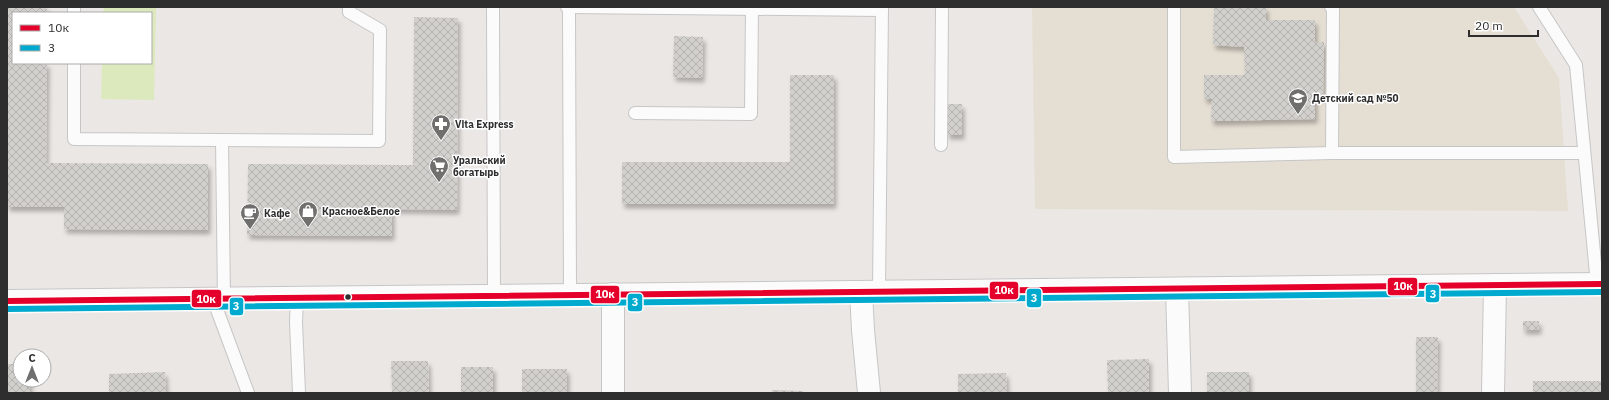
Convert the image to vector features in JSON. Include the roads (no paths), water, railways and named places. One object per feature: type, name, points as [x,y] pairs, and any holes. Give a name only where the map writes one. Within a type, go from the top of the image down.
[{"type":"main road","points":[[7,301],[1600,284]]},
{"type":"main road","points":[[1493,393],[1495,285]]},
{"type":"main road","points":[[1177,289],[1180,393]]},
{"type":"main road","points":[[869,393],[863,330],[870,291]]},
{"type":"main road","points":[[613,294],[613,393]]},
{"type":"lane","points":[[74,64],[74,139],[379,141],[380,30],[349,12],[349,7]]},
{"type":"lane","points":[[493,7],[494,296]]},
{"type":"lane","points":[[635,113],[751,114],[752,7]]},
{"type":"lane","points":[[941,145],[942,7]]},
{"type":"lane","points":[[1174,7],[1174,157],[1332,153],[1584,153]]},
{"type":"lane","points":[[1331,7],[1333,9],[1332,153]]},
{"type":"lane","points":[[1539,7],[1576,65],[1584,153],[1600,284]]},
{"type":"lane","points":[[570,295],[568,8],[882,8],[870,291]]},
{"type":"lane","points":[[222,140],[219,299],[248,393]]},
{"type":"lane","points":[[297,298],[296,322],[299,393]]},
{"type":"place","name":"Детский сад №50","points":[[1298,115]]},
{"type":"place","name":"Vita Express","points":[[441,141]]},
{"type":"place","name":"Уральский богатырь","points":[[439,183]]},
{"type":"place","name":"Красное&Белое","points":[[308,228]]},
{"type":"place","name":"Кафе","points":[[250,230]]}]
